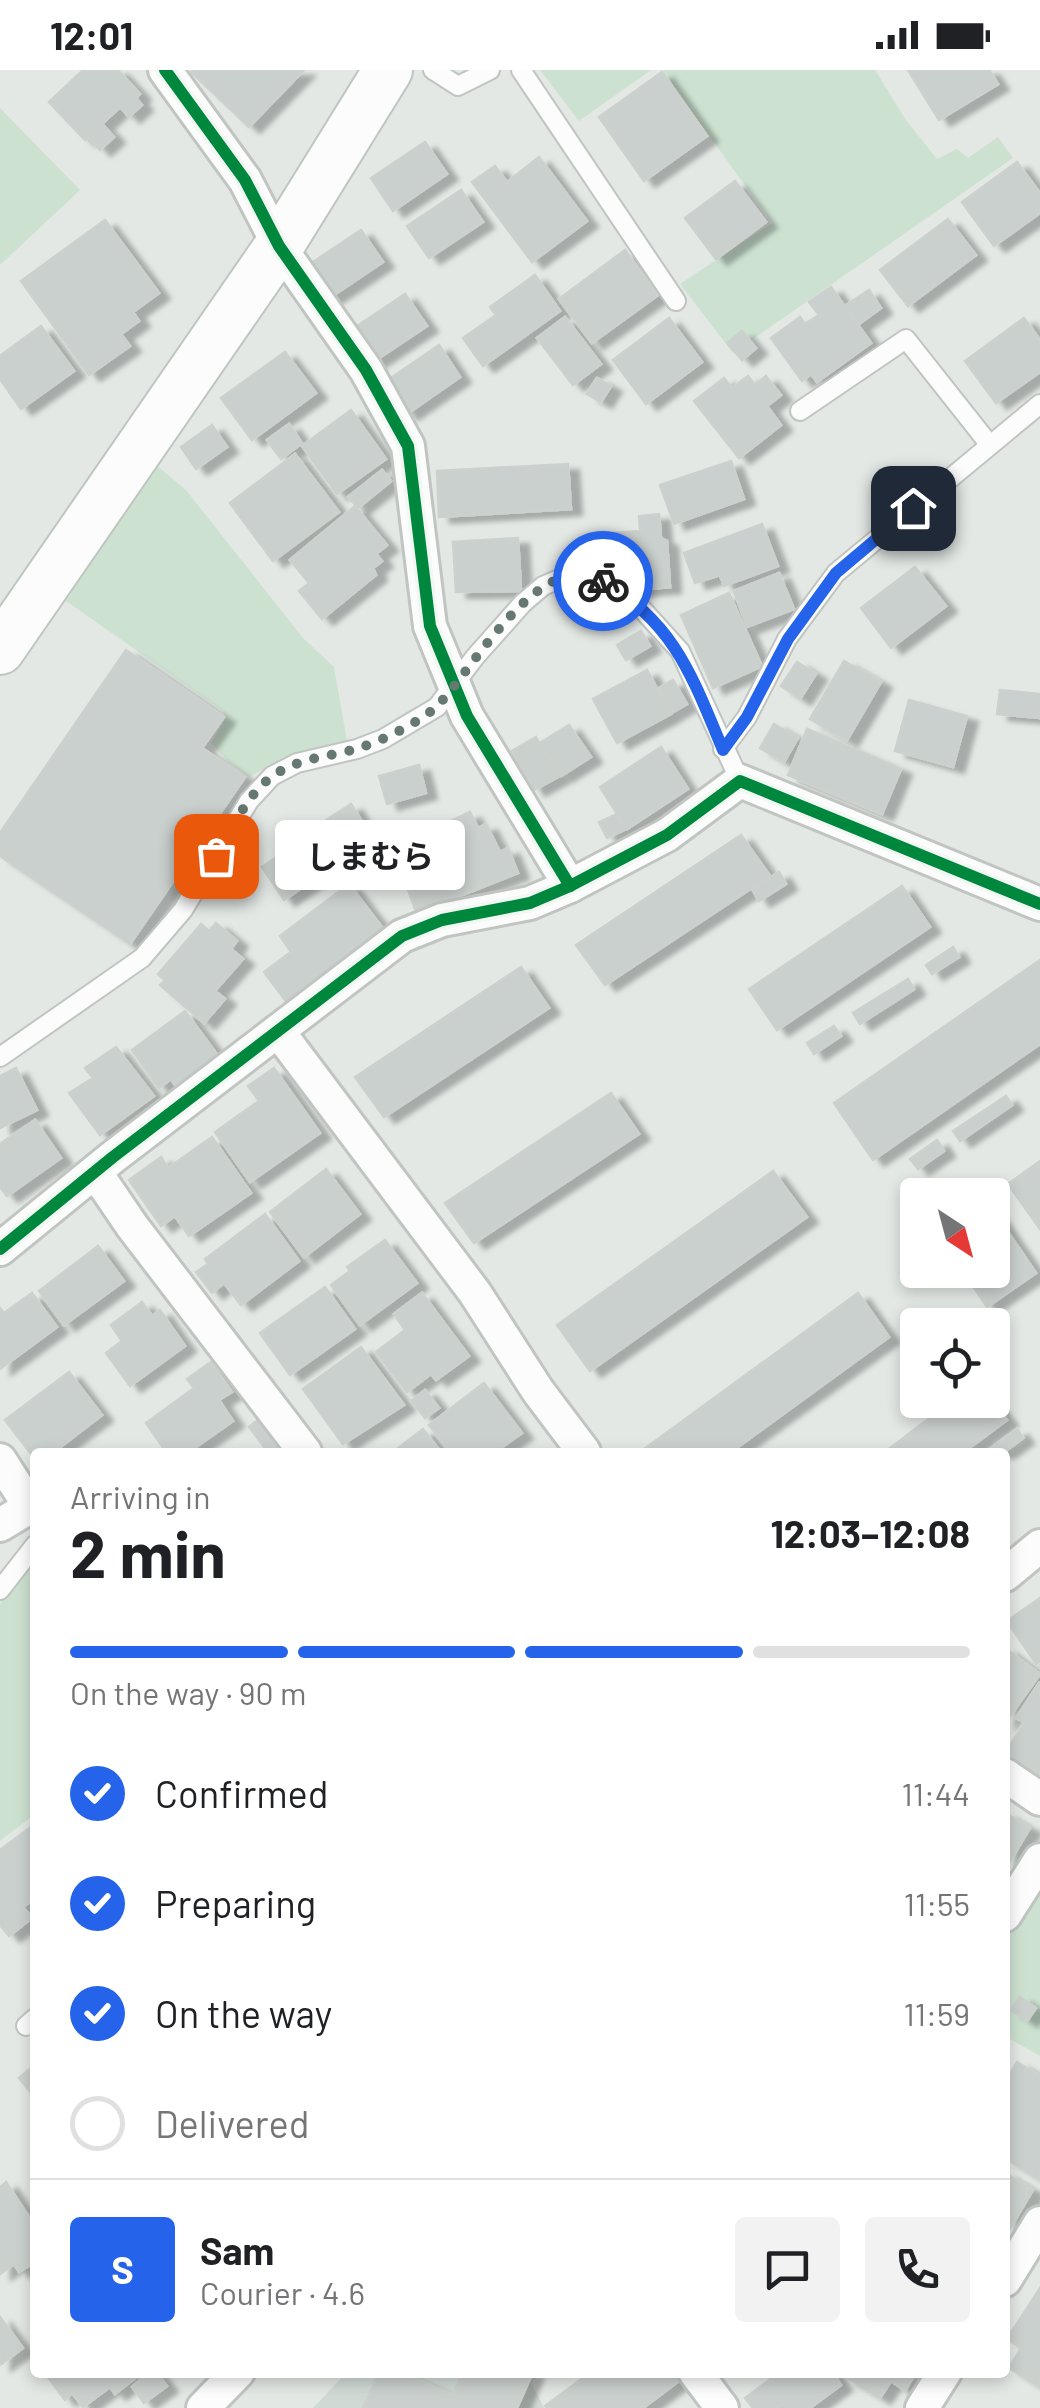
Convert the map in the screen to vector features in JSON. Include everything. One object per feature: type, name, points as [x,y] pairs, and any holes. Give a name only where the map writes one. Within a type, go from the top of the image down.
[{"type":"street","points":[[165,70],[245,180],[279,246],[366,370],[408,446],[430,626],[453,687],[570,886]]},
{"type":"street","points":[[0,650],[279,246],[388,70]]},
{"type":"street","points":[[0,1249],[402,936],[442,920],[530,903],[570,886],[667,834],[740,782],[1040,904]]},
{"type":"street","points":[[278,1031],[475,1293],[538,1391],[581,1448]]},
{"type":"street","points":[[96,1173],[132,1226],[303,1448]]},
{"type":"street","points":[[0,1460],[30,1508]]},
{"type":"street","points":[[0,1525],[30,1512]]},
{"type":"street","points":[[1010,1572],[1040,1546]]},
{"type":"street","points":[[1010,1778],[1040,1799]]},
{"type":"street","points":[[1010,1907],[1040,1860]]},
{"type":"street","points":[[1022,2269],[1040,2223]]},
{"type":"street","points":[[203,2408],[232,2378]]},
{"type":"street","points":[[700,2378],[722,2408]]},
{"type":"street","points":[[922,2408],[941,2378]]},
{"type":"lane","points":[[433,70],[458,86],[490,70]]},
{"type":"lane","points":[[521,70],[676,301]]},
{"type":"lane","points":[[800,412],[906,339],[989,444]]},
{"type":"lane","points":[[723,750],[747,717],[788,639],[836,573],[1040,404]]},
{"type":"lane","points":[[0,1057],[142,958],[183,910],[249,801],[272,776],[296,763],[382,739],[437,707],[487,643],[543,586],[566,576],[591,574],[631,598],[680,651],[740,782]]},
{"type":"lane","points":[[0,1590],[30,1551]]},
{"type":"shaded area","points":[[341,2378],[536,2378],[531,2383],[544,2408],[313,2408]]},
{"type":"green space","points":[[540,70],[651,70],[579,121]]},
{"type":"green space","points":[[662,70],[875,70],[906,120],[937,159],[957,149],[968,158],[998,137],[1013,158],[733,353],[680,284],[772,223]]},
{"type":"green space","points":[[0,108],[80,190],[0,265]]},
{"type":"green space","points":[[149,459],[186,490],[303,638],[334,667],[347,741],[283,758],[249,777],[211,743],[225,719],[223,711],[59,596]]},
{"type":"green space","points":[[30,1567],[30,1818],[0,1841],[0,1604],[9,1586]]},
{"type":"green space","points":[[1040,1884],[1040,2056],[1010,2039],[1010,1928]]},
{"type":"building","points":[[83,70],[118,70],[140,94],[136,98],[142,105],[129,117],[120,107],[85,140],[49,102]]},
{"type":"building","points":[[193,70],[304,70],[249,127]]},
{"type":"building","points":[[908,70],[989,70],[998,84],[939,120]]},
{"type":"building","points":[[662,72],[707,136],[644,181],[599,117]]},
{"type":"building","points":[[104,126],[114,137],[100,150],[90,139]]},
{"type":"building","points":[[425,142],[447,174],[393,211],[371,178]]},
{"type":"building","points":[[539,157],[587,221],[532,262],[472,182],[495,166],[507,182]]},
{"type":"building","points":[[1017,162],[1040,193],[1040,213],[994,246],[962,202]]},
{"type":"building","points":[[735,181],[766,222],[716,259],[685,218]]},
{"type":"building","points":[[461,190],[483,222],[429,258],[407,226]]},
{"type":"building","points":[[948,219],[976,255],[908,306],[880,270]]},
{"type":"building","points":[[105,220],[159,293],[133,312],[139,321],[121,334],[130,346],[89,375],[21,281]]},
{"type":"building","points":[[361,230],[383,262],[328,299],[307,266]]},
{"type":"building","points":[[625,250],[658,295],[592,343],[559,299]]},
{"type":"building","points":[[535,275],[560,311],[483,366],[463,338],[496,315],[490,307]]},
{"type":"building","points":[[831,287],[871,343],[817,382],[811,374],[802,381],[771,338],[800,317],[805,324],[819,315],[809,302]]},
{"type":"building","points":[[869,290],[881,308],[859,324],[846,305]]},
{"type":"building","points":[[405,294],[427,326],[373,362],[351,330]]},
{"type":"building","points":[[565,317],[601,364],[573,385],[537,338]]},
{"type":"building","points":[[669,318],[702,362],[646,404],[613,360]]},
{"type":"building","points":[[1024,318],[1040,340],[1040,372],[996,403],[965,361]]},
{"type":"building","points":[[41,326],[74,371],[21,409],[0,379],[0,356]]},
{"type":"building","points":[[742,331],[756,348],[742,360],[727,343]]},
{"type":"building","points":[[439,345],[460,377],[407,414],[385,382]]},
{"type":"building","points":[[285,352],[316,393],[252,440],[221,398]]},
{"type":"building","points":[[748,376],[755,385],[766,376],[781,395],[767,406],[781,425],[739,458],[694,401],[724,378],[732,388]]},
{"type":"building","points":[[597,378],[611,386],[601,402],[587,394]]},
{"type":"building","points":[[351,410],[386,459],[337,494],[302,446]]},
{"type":"building","points":[[289,424],[302,443],[281,459],[267,440]]},
{"type":"building","points":[[212,425],[227,447],[196,469],[181,447]]},
{"type":"building","points":[[295,454],[339,512],[273,561],[230,503]]},
{"type":"building","points":[[731,461],[744,499],[674,524],[660,485]]},
{"type":"building","points":[[568,464],[571,509],[439,517],[437,471]]},
{"type":"building","points":[[382,470],[391,481],[358,508],[348,497]]},
{"type":"building","points":[[355,506],[387,545],[376,554],[382,561],[373,568],[376,575],[322,619],[299,591],[309,583],[290,560]]},
{"type":"building","points":[[659,514],[661,538],[667,541],[670,587],[637,590],[636,566],[602,569],[599,534],[640,531],[639,516]]},
{"type":"building","points":[[762,524],[778,566],[724,586],[720,575],[695,583],[684,553]]},
{"type":"building","points":[[518,538],[521,591],[456,592],[453,542]]},
{"type":"building","points":[[915,567],[946,606],[891,648],[861,608]]},
{"type":"building","points":[[779,573],[794,609],[747,627],[734,591]]},
{"type":"building","points":[[729,593],[762,666],[713,688],[681,615]]},
{"type":"building","points":[[641,631],[650,646],[626,660],[617,645]]},
{"type":"building","points":[[126,650],[224,717],[202,748],[245,777],[130,944],[0,856],[0,833]]},
{"type":"building","points":[[844,661],[881,682],[847,740],[810,719]]},
{"type":"building","points":[[797,662],[816,674],[800,699],[781,686]]},
{"type":"building","points":[[647,670],[671,714],[617,743],[593,699]]},
{"type":"building","points":[[673,680],[687,704],[673,712],[659,688]]},
{"type":"building","points":[[1000,690],[1040,694],[1040,718],[997,714]]},
{"type":"building","points":[[909,700],[967,716],[953,767],[895,751]]},
{"type":"building","points":[[774,724],[798,738],[784,762],[760,748]]},
{"type":"building","points":[[569,725],[591,757],[561,776],[540,743]]},
{"type":"building","points":[[807,729],[901,769],[882,814],[788,775]]},
{"type":"building","points":[[536,737],[558,777],[534,790],[512,751]]},
{"type":"building","points":[[661,747],[688,789],[627,829],[600,787]]},
{"type":"building","points":[[419,765],[426,793],[387,804],[379,776]]},
{"type":"building","points":[[351,804],[378,847],[326,881],[304,846],[316,838],[311,830]]},
{"type":"building","points":[[470,812],[478,828],[486,824],[500,852],[508,848],[518,873],[415,909],[397,859],[422,848],[417,837]]},
{"type":"building","points":[[617,814],[624,830],[607,838],[599,822]]},
{"type":"building","points":[[741,835],[770,876],[605,985],[576,945]]},
{"type":"building","points":[[292,846],[315,879],[284,900],[262,867]]},
{"type":"building","points":[[779,872],[786,884],[759,901],[752,889]]},
{"type":"building","points":[[349,884],[385,931],[288,1004],[264,972],[291,952],[280,936]]},
{"type":"building","points":[[902,886],[930,927],[777,1030],[749,989]]},
{"type":"building","points":[[216,923],[237,941],[231,949],[243,959],[215,991],[225,999],[204,1023],[160,985],[165,980],[158,974],[201,924],[209,931]]},
{"type":"building","points":[[953,947],[959,957],[932,974],[926,965]]},
{"type":"building","points":[[1040,960],[1040,1044],[873,1160],[834,1103]]},
{"type":"building","points":[[521,967],[549,1008],[384,1117],[355,1077]]},
{"type":"building","points":[[908,979],[914,989],[860,1024],[853,1013]]},
{"type":"building","points":[[185,1011],[219,1057],[177,1088],[171,1079],[159,1088],[132,1050]]},
{"type":"building","points":[[834,1026],[841,1036],[814,1054],[807,1043]]},
{"type":"building","points":[[116,1047],[154,1096],[100,1135],[69,1093],[93,1078],[85,1068]]},
{"type":"building","points":[[16,1068],[37,1110],[0,1128],[0,1076]]},
{"type":"building","points":[[274,1068],[320,1133],[250,1182],[215,1132],[259,1101],[248,1086]]},
{"type":"building","points":[[611,1093],[639,1134],[474,1243],[445,1203]]},
{"type":"building","points":[[1006,1096],[1012,1105],[960,1141],[953,1131]]},
{"type":"building","points":[[35,1120],[61,1158],[7,1196],[0,1187],[0,1144]]},
{"type":"building","points":[[212,1137],[251,1193],[189,1236],[175,1216],[161,1226],[129,1180],[161,1157],[168,1168]]},
{"type":"building","points":[[937,1140],[944,1151],[918,1169],[910,1159]]},
{"type":"building","points":[[1040,1161],[1040,1229],[1010,1187],[1010,1183]]},
{"type":"building","points":[[326,1169],[360,1214],[304,1257],[270,1212]]},
{"type":"building","points":[[773,1171],[807,1217],[590,1371],[557,1325]]},
{"type":"building","points":[[265,1214],[299,1261],[241,1305],[224,1283],[212,1293],[196,1272],[208,1264],[205,1259]]},
{"type":"building","points":[[1010,1235],[1036,1273],[987,1307],[974,1288],[1010,1288]]},
{"type":"building","points":[[385,1240],[417,1283],[360,1325],[331,1285],[350,1271],[347,1267]]},
{"type":"building","points":[[98,1246],[124,1281],[64,1325],[39,1291]]},
{"type":"building","points":[[325,1287],[355,1329],[290,1375],[260,1333]]},
{"type":"building","points":[[32,1293],[57,1327],[0,1369],[0,1308],[4,1313]]},
{"type":"building","points":[[422,1293],[469,1356],[436,1380],[431,1374],[407,1392],[376,1352],[405,1330],[394,1314]]},
{"type":"building","points":[[858,1293],[889,1337],[736,1448],[646,1448]]},
{"type":"building","points":[[142,1302],[152,1316],[160,1310],[185,1346],[130,1386],[106,1353],[122,1341],[111,1325]]},
{"type":"building","points":[[361,1347],[404,1405],[343,1444],[303,1389]]},
{"type":"building","points":[[211,1362],[232,1392],[219,1400],[233,1421],[195,1448],[163,1448],[146,1423],[194,1388],[187,1379]]},
{"type":"building","points":[[69,1372],[102,1415],[59,1448],[30,1448],[30,1452],[5,1420]]},
{"type":"building","points":[[484,1383],[522,1433],[501,1448],[447,1448],[429,1425]]},
{"type":"building","points":[[425,1390],[439,1408],[425,1418],[411,1401]]},
{"type":"building","points":[[929,1418],[1006,1418],[969,1448],[890,1448]]},
{"type":"building","points":[[259,1419],[281,1448],[265,1448],[249,1427]]},
{"type":"building","points":[[423,1429],[438,1448],[398,1448]]},
{"type":"building","points":[[1017,1429],[1023,1438],[1009,1448],[991,1448]]},
{"type":"building","points":[[1040,1598],[1040,1661],[1036,1664],[1010,1625],[1010,1619]]},
{"type":"building","points":[[1010,1652],[1040,1674],[1010,1716]]},
{"type":"building","points":[[1040,1683],[1040,1775],[1010,1755],[1010,1745],[1025,1723],[1016,1718]]},
{"type":"building","points":[[1010,1816],[1030,1828],[1010,1862]]},
{"type":"building","points":[[30,1828],[30,1902],[23,1907],[30,1920],[9,1936],[0,1925],[0,1850]]},
{"type":"building","points":[[1020,1997],[1036,2008],[1027,2021],[1011,2010]]},
{"type":"building","points":[[1017,2062],[1040,2076],[1040,2180],[1010,2161],[1010,2074]]},
{"type":"building","points":[[30,2069],[30,2092],[19,2078]]},
{"type":"building","points":[[1010,2176],[1033,2190],[1010,2229]]},
{"type":"building","points":[[6,2182],[30,2218],[30,2265],[19,2272],[14,2264],[0,2274],[0,2187]]},
{"type":"building","points":[[1040,2288],[1040,2387],[1010,2369],[1021,2348],[1010,2341],[1010,2334]]},
{"type":"building","points":[[0,2317],[23,2348],[0,2365]]},
{"type":"building","points":[[48,2378],[135,2378],[115,2394],[110,2387],[83,2407],[72,2393],[65,2400]]},
{"type":"building","points":[[142,2378],[161,2378],[167,2386],[144,2403],[132,2387]]},
{"type":"building","points":[[376,2378],[415,2378],[453,2395],[460,2378],[530,2378],[517,2408],[363,2408]]},
{"type":"building","points":[[583,2378],[683,2378],[643,2408],[545,2406]]},
{"type":"building","points":[[772,2378],[836,2378],[841,2385],[810,2408],[753,2408],[745,2398]]},
{"type":"building","points":[[848,2378],[913,2378],[905,2391],[891,2381],[880,2398]]},
{"type":"cycle path","points":[[165,70],[245,180],[279,246],[366,370],[408,446],[430,626],[467,716],[570,886]]},
{"type":"cycle path","points":[[0,1249],[113,1157],[402,936],[442,920],[530,903],[570,886],[667,835],[740,781],[1040,904]]},
{"type":"way so far","points":[[216,856],[249,801],[272,776],[296,763],[382,739],[437,707],[475,657],[543,586],[566,576],[591,574],[603,581]]},
{"type":"place","name":"しまむら","points":[[216,856]]},
{"type":"route","points":[[603,581],[631,598],[680,651],[723,750],[747,717],[788,639],[836,573],[913,508]]}]
